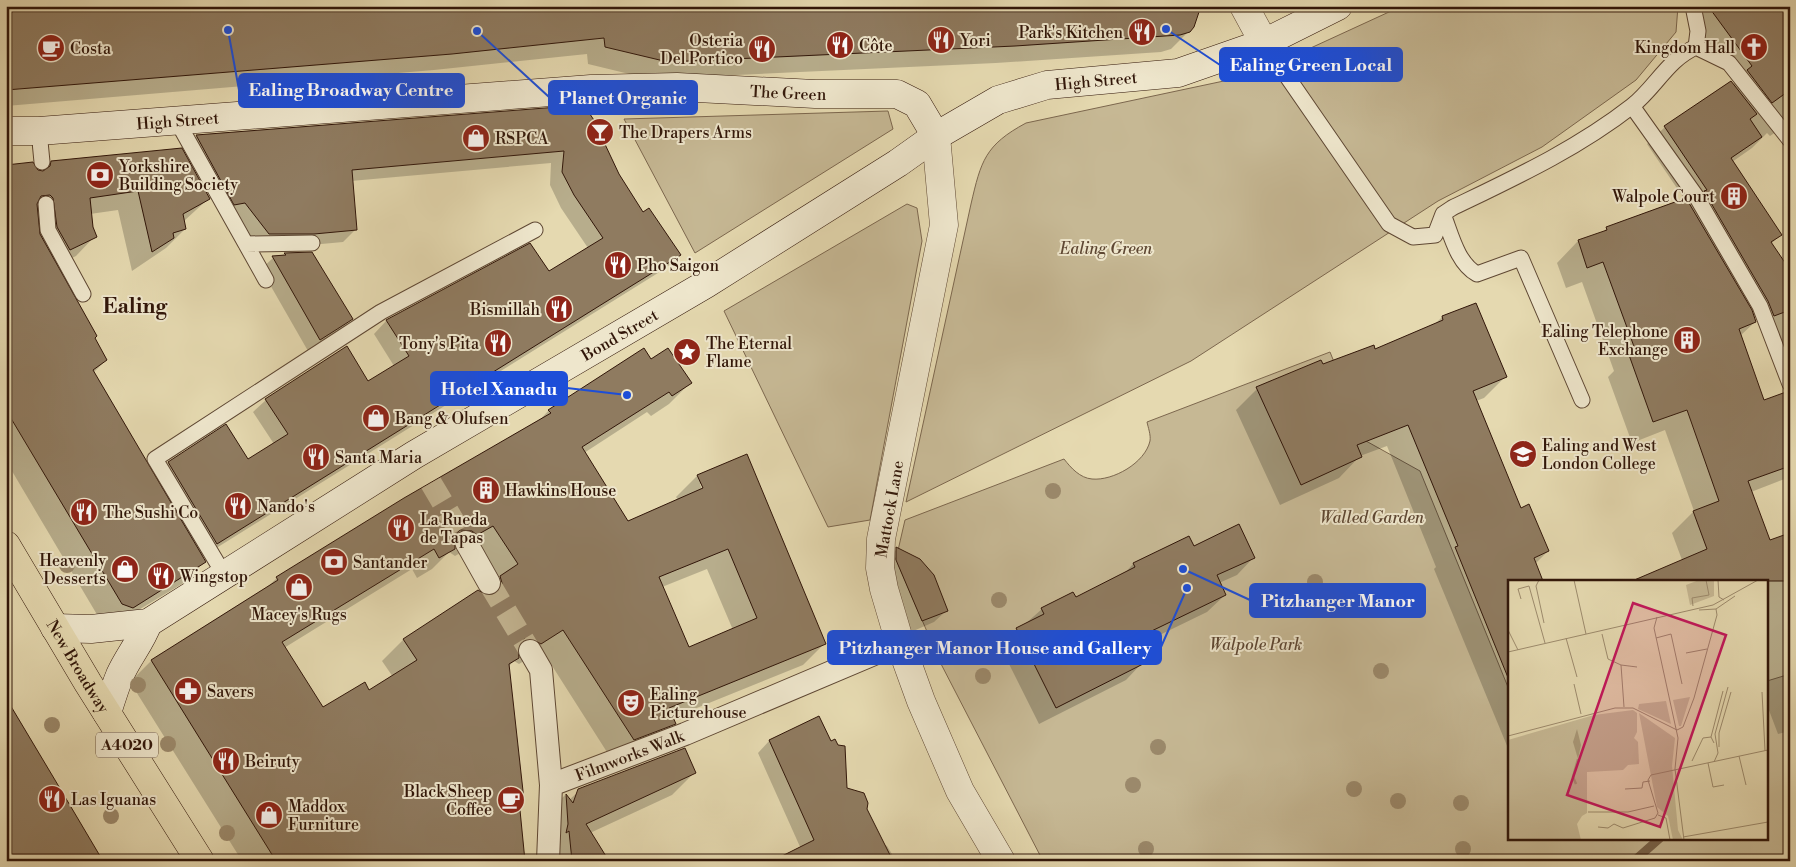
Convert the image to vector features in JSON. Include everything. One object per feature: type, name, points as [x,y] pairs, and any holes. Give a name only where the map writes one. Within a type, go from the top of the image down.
[{"type":"main road","points":[[1244,6],[1264,42],[1338,6]]},
{"type":"main road","name":"High Street","points":[[936,136],[998,100],[1047,85],[1178,74],[1264,42]]},
{"type":"main road","name":"High Street","points":[[6,131],[39,131],[619,87]]},
{"type":"main road","name":"The Green","points":[[619,87],[897,94],[917,104],[936,136]]},
{"type":"main road","name":"Bond Street","points":[[56,628],[91,628],[148,623],[414,455],[706,284],[898,163],[936,136]]},
{"type":"main road","name":"Mattock Lane","points":[[936,136],[944,225],[914,371],[880,554],[880,568],[884,589],[900,643],[927,717],[960,791],[1001,861]]},
{"type":"main road","name":"New Broadway","points":[[6,545],[107,713],[200,861]]},
{"type":"main road","points":[[107,713],[120,675],[134,649],[140,643],[148,623]]},
{"type":"street","points":[[466,542],[489,582]]},
{"type":"street","name":"Filmworks Walk","points":[[551,786],[685,734],[900,643]]},
{"type":"street","name":"Filmworks Walk","points":[[530,651],[541,670],[551,786],[548,861]]},
{"type":"lane","points":[[1693,6],[1698,31],[1696,47]]},
{"type":"lane","points":[[1264,42],[1389,224],[1413,237],[1435,234],[1443,214],[1452,208],[1545,163],[1632,106],[1670,64],[1686,51],[1696,47],[1729,63],[1790,140]]},
{"type":"lane","points":[[1632,106],[1696,196],[1760,306],[1790,384]]},
{"type":"lane","points":[[177,121],[266,280]]},
{"type":"lane","points":[[39,131],[42,162]]},
{"type":"lane","points":[[46,204],[48,230],[83,294]]},
{"type":"lane","points":[[1443,214],[1458,251],[1469,269],[1477,274],[1521,258],[1582,400]]},
{"type":"lane","points":[[225,576],[155,459],[381,312],[536,230]]},
{"type":"lane","points":[[246,244],[312,243]]},
{"type":"green space","name":"Ealing Green","points":[[1402,6],[1678,6],[1676,32],[1636,80],[1542,147],[1438,201],[1191,361],[906,502],[978,176],[982,165],[993,147],[1012,131],[1026,123],[1252,75]]},
{"type":"green space","points":[[888,111],[893,129],[695,253],[624,119]]},
{"type":"green space","points":[[907,204],[917,208],[922,241],[870,520],[828,527],[724,311]]},
{"type":"green space","name":"Walpole Park","points":[[1330,352],[1366,441],[1420,471],[1508,687],[1508,840],[1768,840],[1768,681],[1790,674],[1790,861],[1043,861],[940,662],[896,559],[905,520],[1064,459],[1076,472],[1084,477],[1100,479],[1118,474],[1135,463],[1147,449],[1150,434],[1147,422]]},
{"type":"building","points":[[6,6],[1201,6],[1194,27],[1190,32],[1180,35],[1015,46],[668,62],[605,47],[604,38],[452,54],[6,90]]},
{"type":"building","name":"Kingdom Hall","points":[[1708,6],[1790,6],[1790,90],[1772,103],[1747,70],[1752,66]]},
{"type":"building","name":"Walpole Court","points":[[1731,81],[1757,114],[1750,119],[1762,137],[1731,158],[1782,235],[1771,242],[1790,270],[1790,310],[1774,316],[1768,301],[1704,191],[1707,190],[1664,126]]},
{"type":"building","points":[[584,105],[607,140],[603,140],[619,174],[643,212],[649,208],[681,255],[217,544],[168,462],[226,424],[248,459],[288,434],[265,399],[347,346],[368,381],[409,356],[386,320],[530,243],[549,271],[603,238],[574,195],[562,172],[564,151],[352,170],[357,230],[314,234],[269,234],[245,203],[234,205],[196,135]]},
{"type":"building","points":[[182,148],[210,199],[183,214],[186,229],[173,233],[174,238],[152,252],[138,191],[90,198],[93,227],[97,237],[70,250],[57,227],[53,198],[50,195],[41,196],[37,204],[40,234],[97,336],[95,338],[107,360],[93,370],[206,562],[133,608],[122,604],[6,410],[6,165],[33,162],[38,170],[43,171],[50,166],[51,161]]},
{"type":"building","name":"Ealing Telephone Exchange","points":[[1686,198],[1752,310],[1756,322],[1739,329],[1764,400],[1786,392],[1790,393],[1790,466],[1748,481],[1770,540],[1784,535],[1790,550],[1790,581],[1634,580],[1707,549],[1693,511],[1719,501],[1687,410],[1653,422],[1629,355],[1636,352],[1603,262],[1587,268],[1578,240],[1607,230],[1606,227]]},
{"type":"building","points":[[312,252],[353,319],[320,340],[272,256],[286,255],[284,253]]},
{"type":"building","points":[[1476,303],[1507,377],[1473,391],[1521,508],[1529,504],[1549,551],[1534,558],[1543,580],[1508,580],[1508,678],[1455,547],[1458,546],[1408,425],[1357,445],[1362,457],[1301,485],[1256,387],[1321,360],[1323,364],[1374,345],[1375,349],[1443,320],[1442,316]]},
{"type":"building","points":[[644,348],[651,359],[668,348],[692,383],[672,396],[669,392],[582,447],[628,521],[703,488],[697,475],[747,454],[826,644],[669,708],[676,724],[634,740],[563,630],[541,644],[530,638],[524,639],[518,645],[519,658],[509,664],[524,800],[519,800],[525,861],[276,861],[151,660],[278,580],[276,577],[404,498],[551,413],[548,410]],"holes":[[[493,526],[518,564],[500,576],[502,583],[500,590],[488,596],[478,590],[403,639],[417,660],[369,690],[365,682],[323,707],[282,642],[434,549],[439,558],[455,549],[455,536],[460,530],[472,531],[477,535]],[[728,549],[757,618],[689,647],[659,577]]]},
{"type":"building","points":[[1239,524],[1255,558],[1217,575],[1226,595],[1133,640],[1145,663],[1056,708],[1016,628],[1044,614],[1041,608],[1073,592],[1076,597],[1135,567],[1133,563],[1189,536],[1194,546]]},
{"type":"building","points":[[896,547],[920,559],[934,575],[948,611],[922,621],[896,560]]},
{"type":"building","points":[[6,698],[55,780],[103,861],[6,861]]},
{"type":"building","points":[[819,716],[831,741],[835,739],[838,745],[845,746],[847,788],[864,793],[868,803],[867,809],[893,861],[772,861],[814,840],[769,740]]},
{"type":"building","points":[[685,748],[696,773],[586,824],[609,861],[572,861],[569,831],[566,833],[568,824],[566,794],[573,803],[578,789]]},
{"type":"waterway","points":[[1634,861],[1658,840]]},
{"type":"tunnel","points":[[431,483],[466,542]]},
{"type":"tunnel","points":[[489,583],[530,651]]},
{"type":"place","name":"Ealing Green Local","points":[[1166,29]]},
{"type":"place","name":"Ealing Broadway Centre","points":[[228,30]]},
{"type":"place","name":"Planet Organic","points":[[477,31]]},
{"type":"place","name":"Park's Kitchen","points":[[1142,32]]},
{"type":"place","name":"Yori","points":[[941,40]]},
{"type":"place","name":"Côte","points":[[840,45]]},
{"type":"place","name":"Kingdom Hall","points":[[1754,47]]},
{"type":"place","name":"Costa","points":[[51,48]]},
{"type":"place","name":"Osteria Del Portico","points":[[762,49]]},
{"type":"place","name":"The Drapers Arms","points":[[600,132]]},
{"type":"place","name":"RSPCA","points":[[476,138]]},
{"type":"place","name":"Yorkshire Building Society","points":[[100,175]]},
{"type":"place","name":"Walpole Court","points":[[1734,196]]},
{"type":"place","name":"Pho Saigon","points":[[618,265]]},
{"type":"place","name":"Bismillah","points":[[559,309]]},
{"type":"place","name":"Ealing Telephone Exchange","points":[[1687,340]]},
{"type":"place","name":"Tony's Pita","points":[[498,343]]},
{"type":"place","name":"The Eternal Flame","points":[[687,352]]},
{"type":"place","name":"Hotel Xanadu","points":[[627,395]]},
{"type":"place","name":"Bang & Olufsen","points":[[376,418]]},
{"type":"place","name":"Ealing and West London College","points":[[1523,454]]},
{"type":"place","name":"Santa Maria","points":[[316,457]]},
{"type":"place","name":"Hawkins House","points":[[486,490]]},
{"type":"place","name":"Nando's","points":[[238,506]]},
{"type":"place","name":"The Sushi Co","points":[[84,512]]},
{"type":"place","name":"La Rueda de Tapas","points":[[401,528]]},
{"type":"place","name":"Santander","points":[[334,562]]},
{"type":"place","name":"Heavenly Desserts","points":[[125,569]]},
{"type":"place","name":"Pitzhanger Manor","points":[[1183,569]]},
{"type":"place","name":"Wingstop","points":[[161,576]]},
{"type":"place","name":"Macey's Rugs","points":[[299,587]]},
{"type":"place","name":"Pitzhanger Manor House and Gallery","points":[[1187,588]]},
{"type":"place","name":"Savers","points":[[188,691]]},
{"type":"place","name":"Ealing Picturehouse","points":[[631,703]]},
{"type":"place","name":"Beiruty","points":[[226,761]]},
{"type":"place","name":"Las Iguanas","points":[[52,799]]},
{"type":"place","name":"Black Sheep Coffee","points":[[511,800]]},
{"type":"place","name":"Maddox Furniture","points":[[269,815]]},
{"type":"district","name":"Ealing","points":[[135,306]]},
{"type":"park label","name":"Walled Garden","points":[[1372,517]]}]
